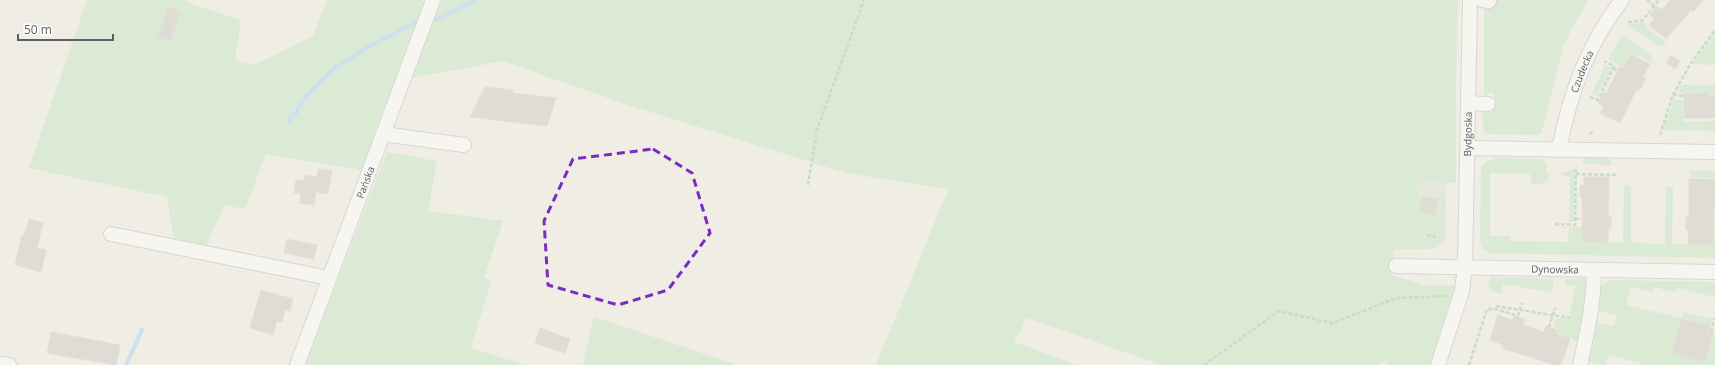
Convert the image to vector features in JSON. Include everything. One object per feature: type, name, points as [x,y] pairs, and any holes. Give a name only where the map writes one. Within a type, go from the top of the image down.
[{"type":"street","name":"Pańska","points":[[298,365],[433,0]]},
{"type":"street","name":"Bydgoska","points":[[1438,365],[1461,296],[1465,267],[1470,0]]},
{"type":"street","name":"Czudecka","points":[[1559,150],[1569,106],[1585,62],[1608,20],[1622,0]]},
{"type":"street","points":[[1468,103],[1488,104]]},
{"type":"street","points":[[383,134],[464,145]]},
{"type":"street","points":[[1468,148],[1715,152]]},
{"type":"street","points":[[111,234],[330,278]]},
{"type":"street","name":"Dynowska","points":[[1396,266],[1715,272]]},
{"type":"street","points":[[1580,365],[1591,315],[1594,270]]},
{"type":"path","points":[[808,185],[817,130],[864,0]]},
{"type":"path","points":[[1647,0],[1654,7]]},
{"type":"path","points":[[1628,22],[1643,20],[1660,0]]},
{"type":"path","points":[[1660,135],[1673,95],[1691,62],[1715,30]]},
{"type":"path","points":[[1604,61],[1614,66],[1613,68],[1618,71]]},
{"type":"path","points":[[1590,97],[1598,100],[1600,98],[1613,68]]},
{"type":"path","points":[[1673,95],[1684,96]]},
{"type":"path","points":[[1555,224],[1575,225],[1576,166]]},
{"type":"path","points":[[1576,174],[1617,175]]},
{"type":"path","points":[[1575,219],[1582,219]]},
{"type":"path","points":[[1427,235],[1436,237]]},
{"type":"path","points":[[1204,365],[1279,311],[1333,323],[1396,298],[1461,296]]},
{"type":"path","points":[[1468,365],[1487,309],[1495,309],[1518,316],[1522,303]]},
{"type":"path","points":[[1496,306],[1570,318]]},
{"type":"path","points":[[1549,327],[1555,308]]},
{"type":"path","points":[[1712,330],[1714,318]]},
{"type":"highlighted area","points":[[653,149],[692,173],[710,233],[668,290],[618,305],[548,285],[544,221],[573,159]]},
{"type":"shaded area","points":[[1418,176],[1446,177],[1445,239],[1435,249],[1402,249]]},
{"type":"green space","points":[[87,0],[185,0],[192,4],[241,20],[235,60],[254,65],[313,36],[327,0],[425,0],[361,170],[266,154],[245,209],[224,205],[206,247],[174,239],[167,197],[29,168]]},
{"type":"green space","points":[[440,0],[1458,0],[1456,183],[1419,181],[1416,195],[1422,196],[1419,211],[1435,215],[1439,200],[1439,193],[1446,193],[1445,239],[1435,248],[1394,250],[1392,275],[1424,285],[1457,285],[1431,365],[1387,365],[1388,359],[1379,365],[1162,365],[1027,318],[1014,342],[1077,365],[876,365],[949,188],[933,187],[846,173],[625,104],[503,61],[412,78]]},
{"type":"green space","points":[[1484,0],[1589,0],[1563,46],[1542,132],[1537,135],[1487,134],[1483,132],[1483,112],[1493,113],[1494,94],[1490,92],[1484,99]]},
{"type":"green space","points":[[1643,22],[1647,25],[1646,27],[1666,43],[1662,46],[1658,46],[1628,26],[1629,24]]},
{"type":"green space","points":[[1715,33],[1715,65],[1692,64]]},
{"type":"green space","points":[[1622,35],[1651,55],[1653,63],[1639,55],[1638,57],[1629,53],[1622,67],[1608,59]]},
{"type":"green space","points":[[1605,65],[1611,68],[1597,96],[1592,94]]},
{"type":"green space","points":[[1681,85],[1715,85],[1715,95],[1709,95],[1709,93],[1683,92],[1683,94],[1678,90]]},
{"type":"green space","points":[[1674,100],[1683,100],[1683,122],[1715,121],[1715,131],[1663,130]]},
{"type":"green space","points":[[387,152],[437,161],[428,211],[503,221],[484,277],[491,281],[471,348],[525,365],[305,365]]},
{"type":"green space","points":[[1583,156],[1605,157],[1611,161],[1612,165],[1584,164]]},
{"type":"green space","points":[[1495,158],[1542,159],[1547,164],[1546,173],[1550,174],[1548,180],[1542,184],[1532,184],[1530,174],[1490,173],[1490,236],[1510,236],[1510,241],[1568,242],[1569,228],[1560,227],[1586,227],[1583,234],[1583,242],[1623,243],[1624,186],[1631,186],[1631,243],[1665,244],[1666,187],[1673,187],[1672,244],[1713,245],[1714,236],[1711,236],[1711,230],[1715,230],[1715,258],[1490,253],[1483,249],[1480,239],[1481,168],[1483,164]]},
{"type":"green space","points":[[1575,169],[1574,222],[1569,222],[1570,177],[1565,177],[1561,173]]},
{"type":"green space","points":[[1690,170],[1715,171],[1715,178],[1690,177]]},
{"type":"green space","points":[[1491,277],[1554,279],[1552,292],[1503,284],[1501,294],[1494,292],[1489,288],[1488,283]]},
{"type":"green space","points":[[1566,279],[1585,279],[1587,282],[1580,342],[1557,334],[1558,328],[1553,325],[1556,318],[1569,320],[1575,286],[1565,285]]},
{"type":"green space","points":[[1610,280],[1715,282],[1715,297],[1677,288],[1676,293],[1654,287],[1653,292],[1631,287],[1626,305],[1681,318],[1683,312],[1712,319],[1710,326],[1681,319],[1672,354],[1705,362],[1713,332],[1715,333],[1715,365],[1646,365],[1608,355],[1605,365],[1588,362],[1596,322],[1614,326],[1617,315],[1599,311],[1602,285]]},
{"type":"green space","points":[[594,317],[737,365],[583,365]]},
{"type":"building","points":[[1670,0],[1703,0],[1693,12],[1691,10],[1666,39],[1649,25],[1654,19],[1650,15],[1657,6],[1662,10]]},
{"type":"building","points":[[168,7],[181,11],[171,41],[158,36]]},
{"type":"building","points":[[1630,54],[1650,64],[1643,77],[1646,78],[1640,90],[1637,88],[1620,123],[1600,113],[1604,106],[1598,103],[1604,92],[1606,94],[1620,66],[1623,68]]},
{"type":"building","points":[[1671,55],[1680,61],[1675,69],[1666,63]]},
{"type":"building","points":[[485,87],[513,90],[512,93],[556,98],[547,126],[470,117]]},
{"type":"building","points":[[1684,93],[1708,93],[1708,96],[1715,96],[1715,118],[1684,118]]},
{"type":"building","points":[[318,169],[332,171],[328,194],[316,192],[314,205],[300,203],[301,194],[294,193],[296,180],[304,181],[305,175],[317,177]]},
{"type":"building","points":[[1584,177],[1609,177],[1608,216],[1611,216],[1611,228],[1608,228],[1608,243],[1583,242],[1582,197],[1580,197],[1580,185],[1584,185]]},
{"type":"building","points":[[1689,179],[1715,179],[1713,245],[1688,244],[1689,230],[1686,230],[1686,217],[1689,217]]},
{"type":"building","points":[[1423,196],[1438,199],[1435,215],[1419,211]]},
{"type":"building","points":[[29,219],[43,223],[37,248],[46,250],[41,272],[15,265],[22,235],[24,236]]},
{"type":"building","points":[[287,239],[317,245],[314,259],[284,253]]},
{"type":"building","points":[[261,290],[293,299],[290,311],[285,310],[282,322],[277,321],[273,335],[250,328]]},
{"type":"building","points":[[1498,315],[1512,320],[1514,316],[1525,319],[1523,325],[1544,332],[1546,326],[1557,330],[1556,334],[1570,339],[1561,365],[1555,365],[1502,348],[1504,345],[1490,340]]},
{"type":"building","points":[[1681,319],[1710,326],[1709,332],[1713,332],[1705,362],[1672,354]]},
{"type":"building","points":[[540,328],[570,339],[565,353],[535,343]]},
{"type":"building","points":[[51,332],[120,345],[116,365],[47,353]]},
{"type":"waterway","points":[[436,20],[476,0]]},
{"type":"waterway","points":[[288,121],[297,112],[297,109],[308,94],[334,68],[370,46],[419,21]]},
{"type":"waterway","points":[[126,365],[142,330]]}]
